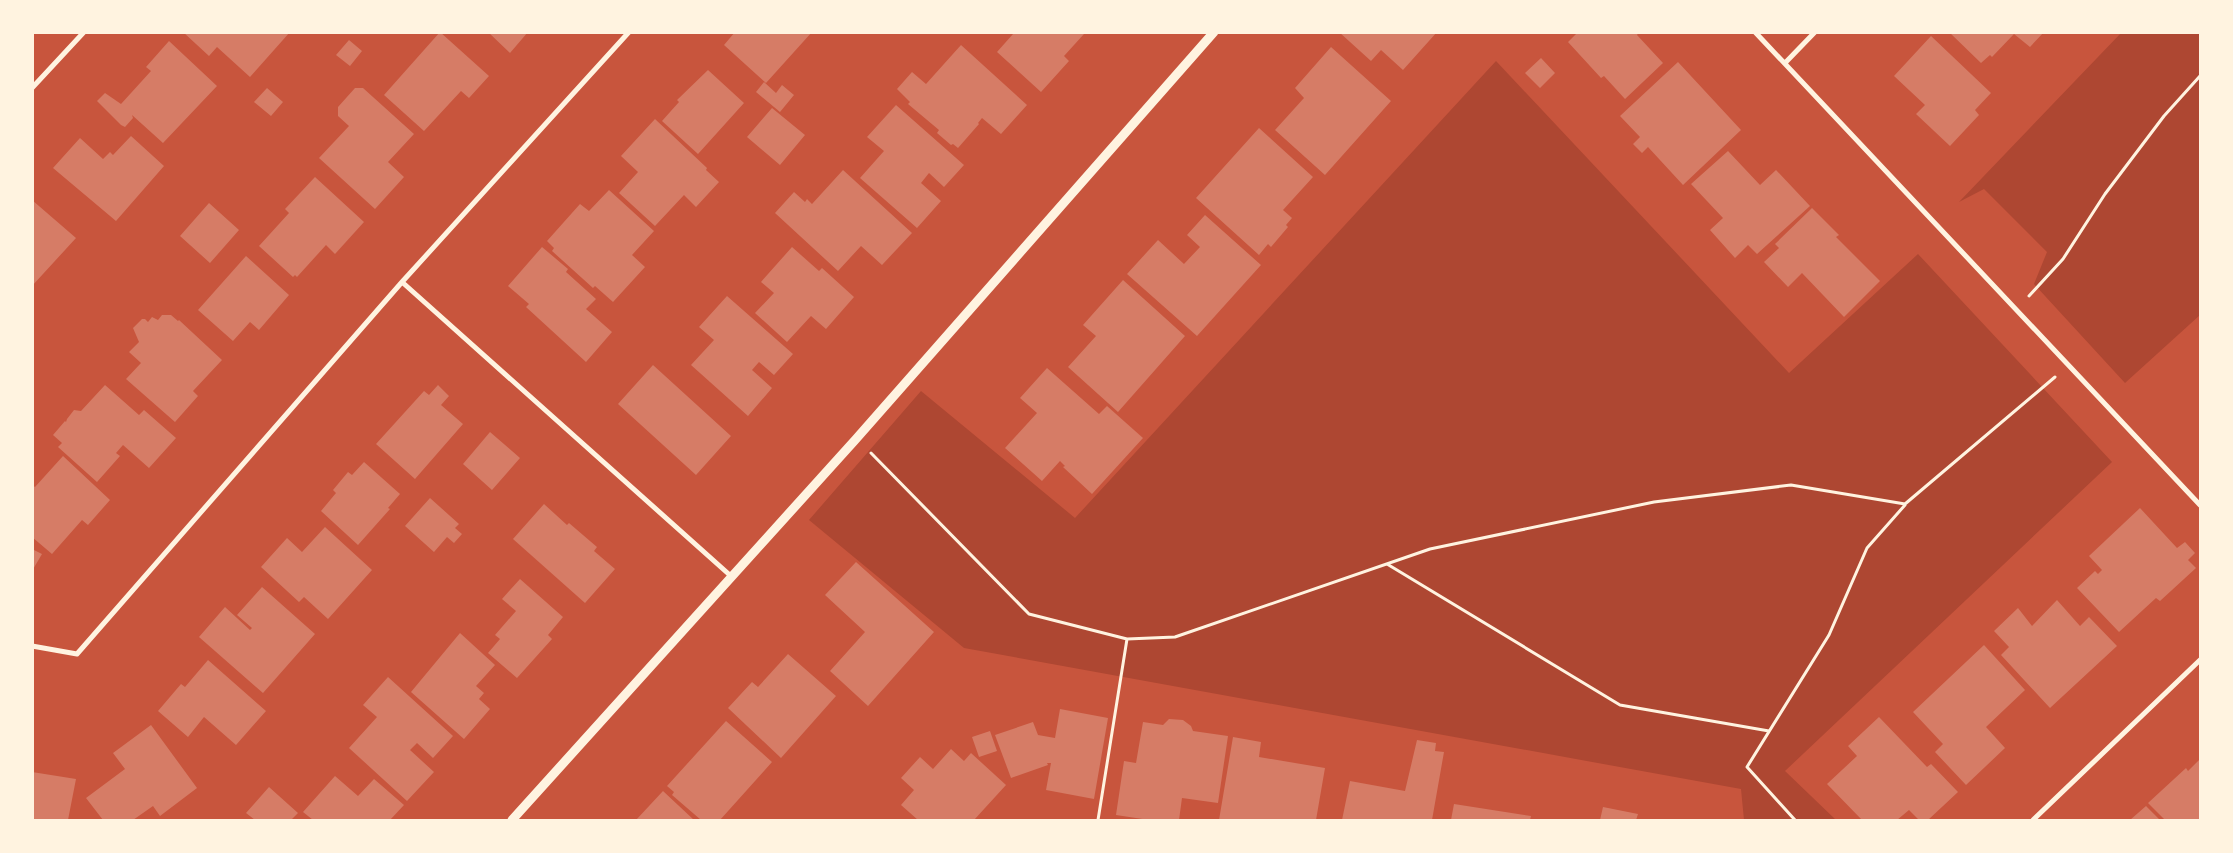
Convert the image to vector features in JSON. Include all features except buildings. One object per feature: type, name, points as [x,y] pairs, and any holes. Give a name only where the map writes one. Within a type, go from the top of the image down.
[{"type":"street","points":[[32,88],[84,32]]},
{"type":"street","points":[[32,646],[77,654],[402,282],[629,32]]},
{"type":"street","points":[[512,820],[856,439],[1214,32]]},
{"type":"street","points":[[1755,32],[2200,505]]},
{"type":"street","points":[[1785,63],[1815,32]]},
{"type":"street","points":[[402,282],[732,577]]},
{"type":"street","points":[[2033,820],[2200,660]]},
{"type":"path","points":[[2016,309],[2063,259],[2105,194],[2164,116],[2200,76]]},
{"type":"path","points":[[1795,820],[1747,767],[1829,634],[1867,548],[1905,504],[2069,366]]},
{"type":"path","points":[[856,439],[1029,614],[1127,639],[1175,637],[1430,549],[1654,502],[1790,485],[1905,504]]},
{"type":"path","points":[[1387,564],[1620,705],[1769,731]]},
{"type":"path","points":[[1098,820],[1127,639]]},
{"type":"shaded area","points":[[2121,33],[2200,33],[2200,315],[2125,383],[2034,284],[2047,252],[1984,189],[1959,202]]},
{"type":"shaded area","points":[[1496,61],[1789,373],[1918,254],[2112,462],[1785,771],[1836,820],[1744,820],[1741,789],[964,648],[809,520],[921,391],[1075,518]]}]
